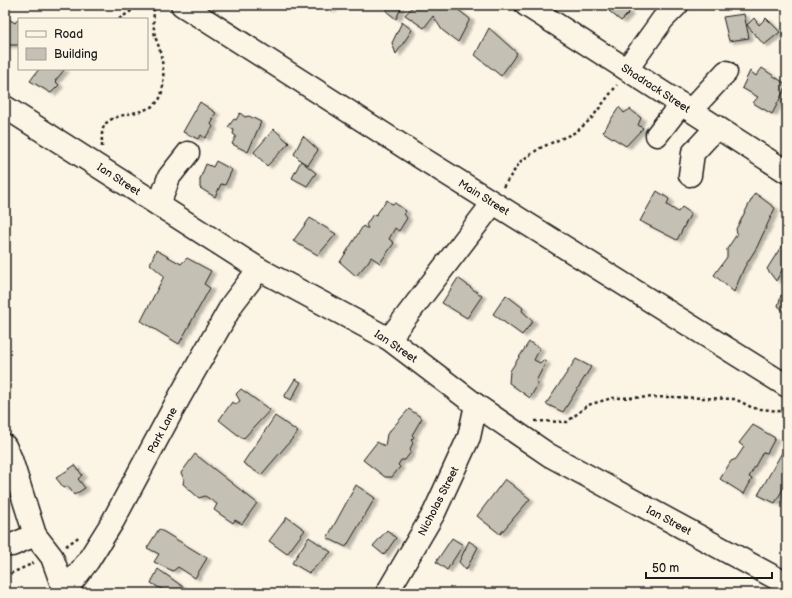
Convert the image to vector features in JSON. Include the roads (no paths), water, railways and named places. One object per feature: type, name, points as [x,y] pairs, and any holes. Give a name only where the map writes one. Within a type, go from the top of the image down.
[{"type":"street","name":"Main Street","points":[[182,5],[493,203],[787,386]]},
{"type":"street","name":"Shadrack Street","points":[[526,5],[787,172]]},
{"type":"street","points":[[627,69],[662,19],[677,5]]},
{"type":"street","points":[[657,135],[726,72]]},
{"type":"street","name":"Ian Street","points":[[5,107],[259,269],[389,339],[476,404],[549,455],[787,584]]},
{"type":"street","points":[[690,175],[693,153],[717,127]]},
{"type":"street","points":[[159,205],[169,177],[188,153]]},
{"type":"street","points":[[389,339],[493,203]]},
{"type":"street","name":"Park Lane","points":[[65,592],[88,562],[113,521],[179,398],[233,303],[259,269]]},
{"type":"street","name":"Nicholas Street","points":[[387,593],[434,513],[470,437],[476,404]]},
{"type":"street","points":[[7,456],[35,535],[52,557],[65,592]]},
{"type":"street","points":[[5,545],[12,545],[35,535]]}]
